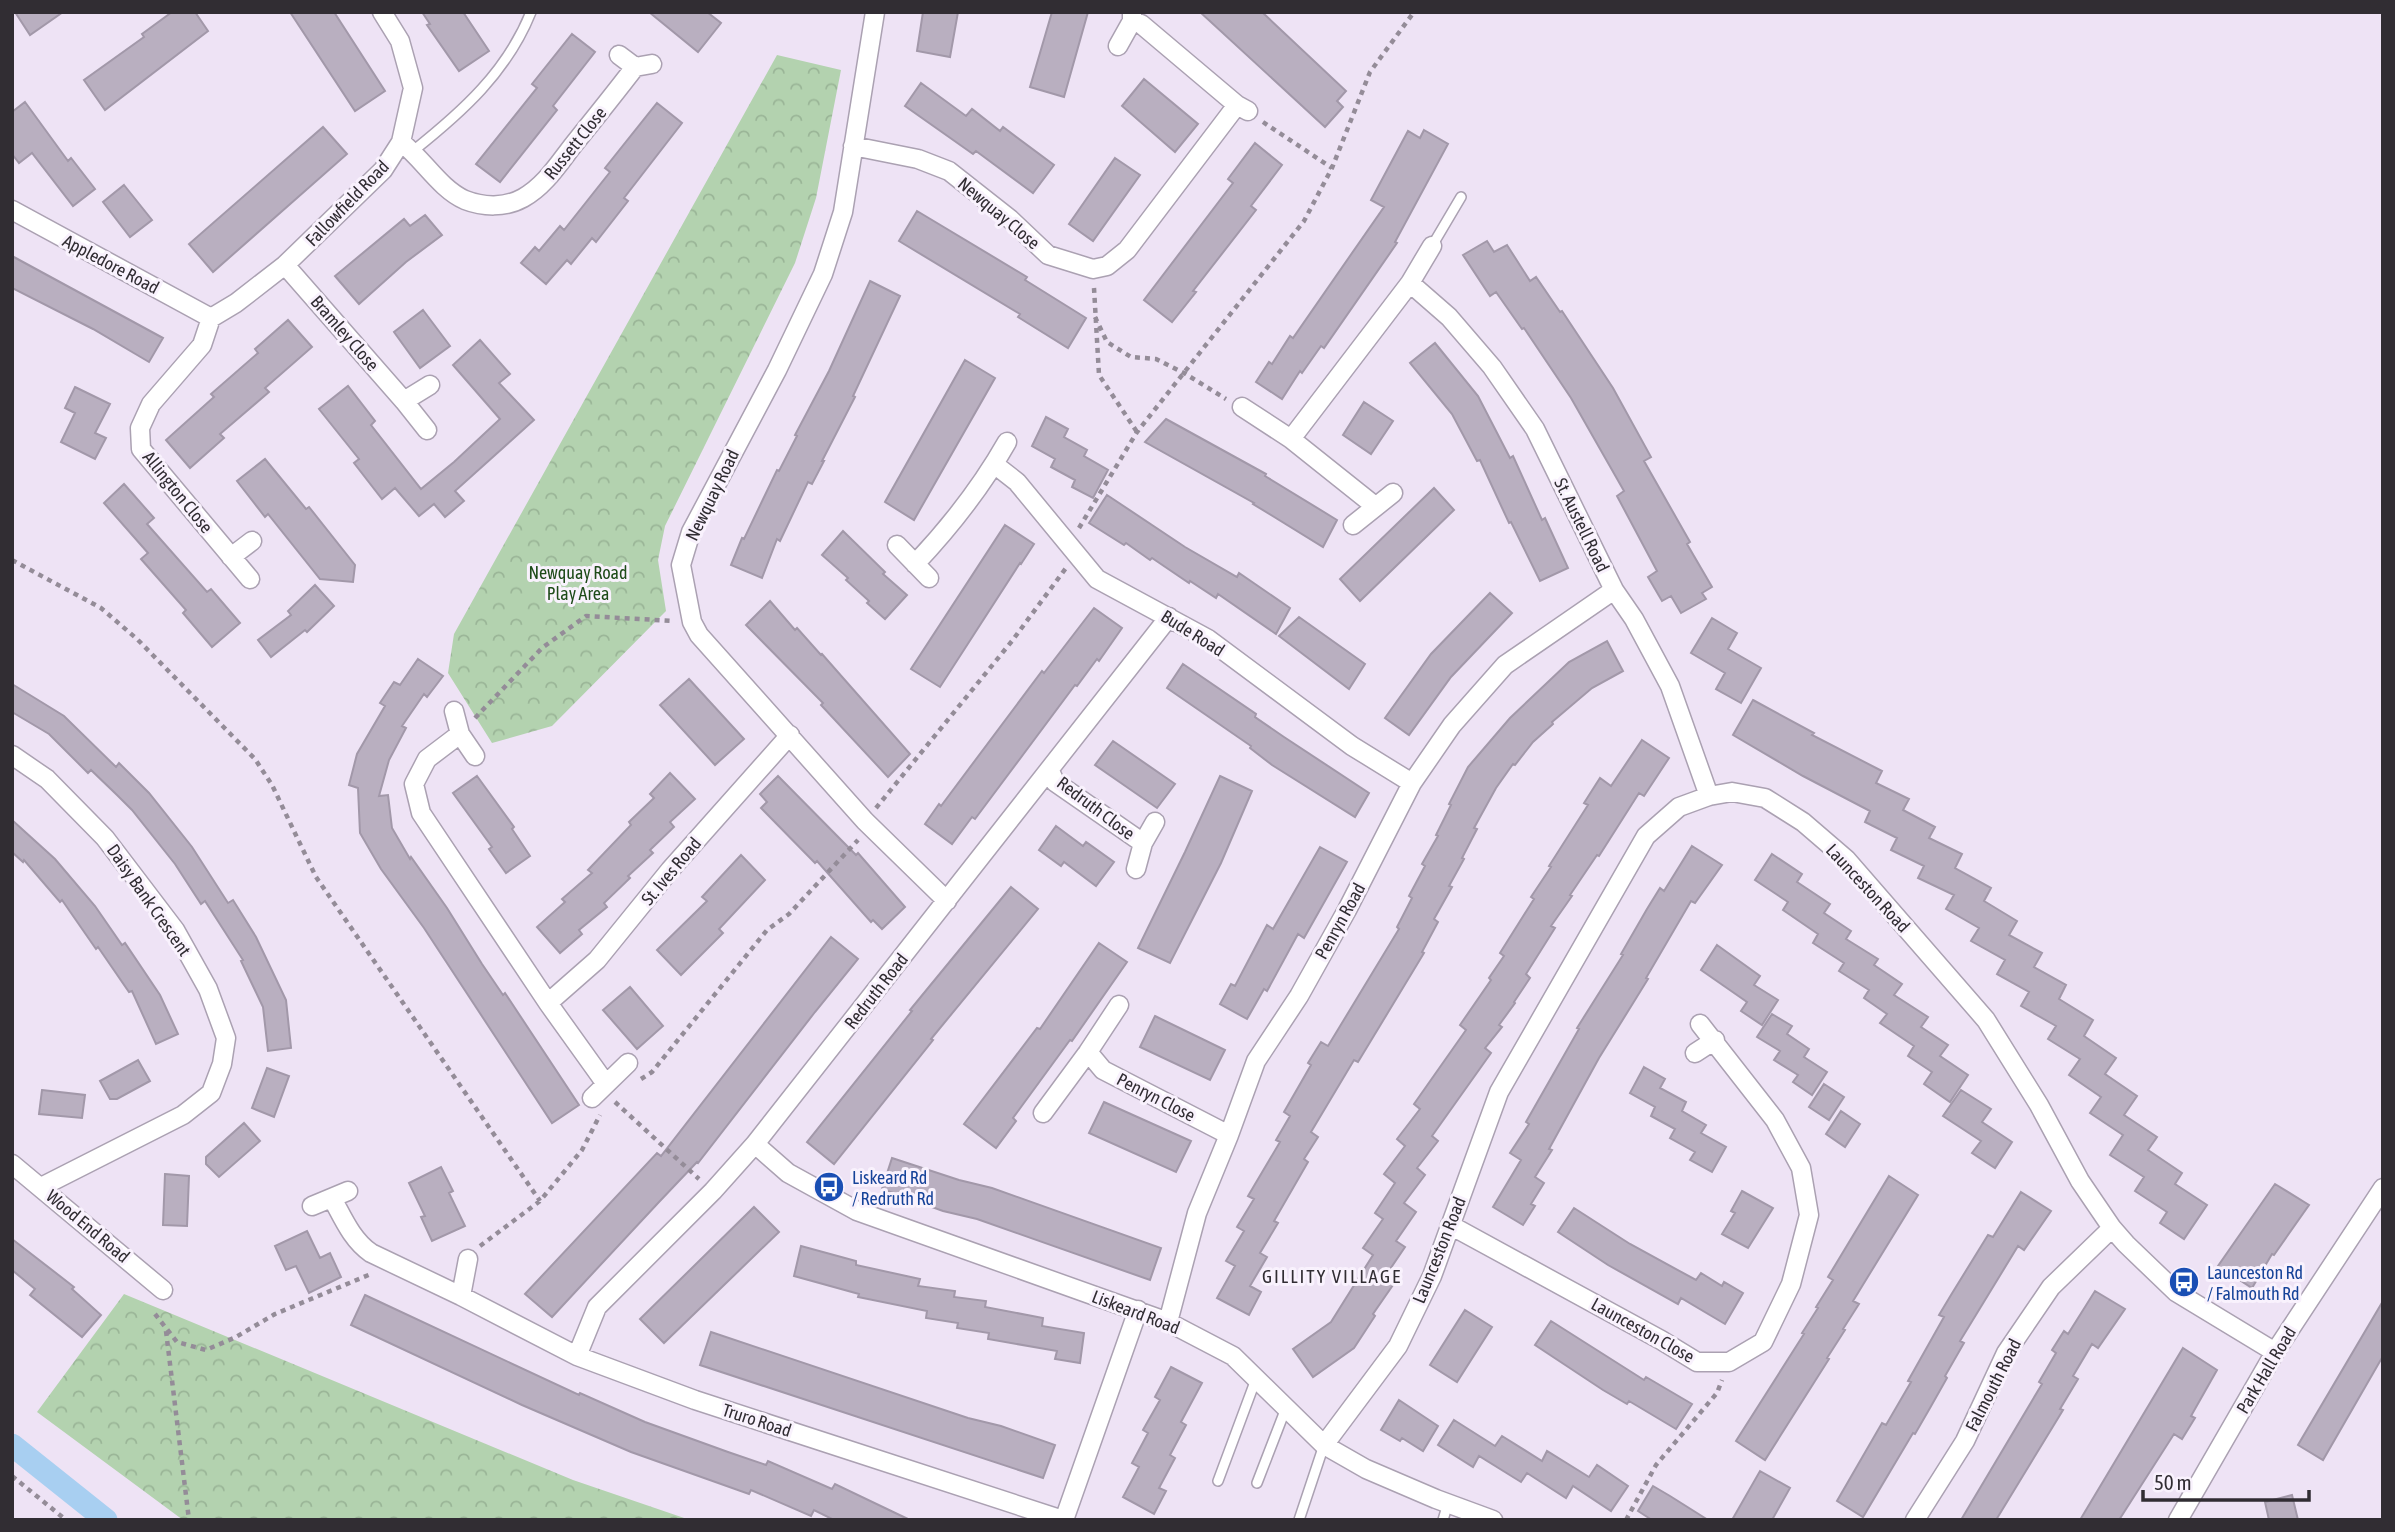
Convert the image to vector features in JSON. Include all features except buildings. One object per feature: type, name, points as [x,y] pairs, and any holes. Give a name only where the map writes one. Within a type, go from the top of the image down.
[{"type":"street","name":"Fallowfield Road","points":[[211,317],[236,303],[285,265],[407,147],[413,88],[400,41],[382,12]]},
{"type":"street","name":"Newquay Road","points":[[875,12],[843,212],[823,274],[777,370],[691,532],[681,565],[692,622],[699,635],[869,823],[947,901]]},
{"type":"street","points":[[1093,269],[1107,266],[1127,250],[1242,108],[1132,16],[1118,46]]},
{"type":"street","name":"Russett Close","points":[[407,147],[463,200],[501,206],[522,199],[544,182],[643,66],[619,55]]},
{"type":"street","name":"Newquay Close","points":[[853,146],[918,159],[949,171],[1010,219],[1048,255],[1093,269]]},
{"type":"street","name":"Appledore Road","points":[[12,210],[211,317]]},
{"type":"street","points":[[1291,439],[1410,283],[1432,246]]},
{"type":"street","name":"Bramley Close","points":[[285,265],[427,430]]},
{"type":"street","name":"St. Austell Road","points":[[1410,283],[1449,317],[1492,367],[1535,429],[1614,590],[1634,620],[1670,686],[1709,796]]},
{"type":"street","name":"Allington Close","points":[[211,317],[202,345],[151,404],[140,428],[141,449],[250,579]]},
{"type":"street","points":[[404,401],[429,385]]},
{"type":"street","points":[[1242,407],[1291,439],[1375,506]]},
{"type":"street","points":[[915,564],[942,535],[1007,442]]},
{"type":"street","name":"Bude Road","points":[[994,464],[1017,482],[1097,579],[1208,639],[1352,746],[1412,783]]},
{"type":"street","points":[[1353,525],[1393,493]]},
{"type":"street","points":[[231,557],[252,541]]},
{"type":"street","points":[[897,545],[929,578]]},
{"type":"street","name":"Penryn Road","points":[[1168,1322],[1197,1213],[1256,1061],[1299,996],[1412,783],[1452,725],[1505,665],[1614,590]]},
{"type":"street","name":"Redruth Road","points":[[577,1356],[597,1307],[713,1191],[755,1144],[1169,617]]},
{"type":"street","points":[[454,711],[460,734],[475,756]]},
{"type":"street","points":[[460,734],[427,759],[414,784],[421,813],[548,1003],[602,1093],[628,1063]]},
{"type":"street","name":"St. Ives Road","points":[[548,1003],[597,960],[670,870],[790,735]]},
{"type":"street","name":"Daisy Bank Crescent","points":[[12,755],[47,779],[105,838],[176,930],[208,989],[226,1038],[222,1064],[211,1093],[183,1115],[41,1187]]},
{"type":"street","name":"Redruth Close","points":[[1050,771],[1055,782],[1143,843]]},
{"type":"street","name":"Launceston Road","points":[[1324,1445],[1398,1346],[1432,1276],[1499,1092],[1646,836],[1679,807],[1709,796],[1732,792],[1765,798],[1804,822],[1846,859],[1986,1020],[2039,1105],[2080,1181],[2112,1228],[2176,1292],[2275,1352]]},
{"type":"street","name":"Redruth Close","points":[[1136,869],[1143,843],[1155,822]]},
{"type":"street","points":[[1043,1113],[1119,1005]]},
{"type":"street","points":[[1700,1024],[1775,1120],[1801,1168],[1809,1215],[1791,1284],[1763,1342],[1729,1362]]},
{"type":"street","points":[[1695,1053],[1714,1040]]},
{"type":"street","name":"Penryn Close","points":[[1088,1052],[1103,1070],[1229,1135]]},
{"type":"street","name":"Liskeard Road","points":[[755,1144],[788,1172],[857,1211],[1168,1322],[1233,1356],[1324,1445],[1446,1512],[1493,1520]]},
{"type":"street","name":"Wood End Road","points":[[12,1164],[163,1290]]},
{"type":"street","name":"Park Hall Road","points":[[2178,1520],[2275,1352],[2383,1188]]},
{"type":"street","name":"Truro Road","points":[[312,1206],[340,1194],[360,1245],[577,1356],[695,1400],[1063,1520],[1138,1310]]},
{"type":"street","name":"Launceston Close","points":[[1450,1225],[1697,1362],[1729,1362]]},
{"type":"street","name":"Falmouth Road","points":[[1915,1520],[1965,1441],[2006,1353],[2051,1287],[2112,1228]]},
{"type":"street","points":[[461,1296],[468,1259]]},
{"type":"lane","points":[[407,147],[450,121],[494,76],[521,38],[531,12]]},
{"type":"lane","points":[[1432,246],[1461,197]]},
{"type":"lane","points":[[1218,1481],[1256,1378]]},
{"type":"lane","points":[[1257,1483],[1286,1408]]},
{"type":"lane","points":[[1299,1520],[1324,1445]]},
{"type":"path","points":[[631,1084],[652,1072],[767,930],[789,914],[869,823],[1069,565],[1069,543],[1137,432],[1304,221],[1332,168],[1370,72],[1414,12]]},
{"type":"path","points":[[1242,108],[1332,168]]},
{"type":"path","points":[[1093,269],[1099,375],[1137,432]]},
{"type":"path","points":[[1095,317],[1107,342],[1131,357],[1156,359],[1242,407]]},
{"type":"path","points":[[12,560],[101,608],[138,639],[255,759],[272,785],[316,877],[540,1201]]},
{"type":"path","points":[[460,734],[542,648],[586,616],[692,622]]},
{"type":"path","points":[[468,1259],[482,1244],[540,1201],[582,1150],[602,1093],[713,1191]]},
{"type":"path","points":[[155,1314],[177,1342],[206,1350],[236,1337],[275,1314],[395,1264]]},
{"type":"path","points":[[163,1290],[155,1314],[167,1334],[189,1520]]},
{"type":"path","points":[[1626,1520],[1656,1465],[1717,1393],[1729,1362]]},
{"type":"path","points":[[12,1476],[66,1520]]},
{"type":"green space","name":"Newquay Road Play Area","points":[[777,55],[841,70],[816,198],[795,263],[665,526],[658,560],[666,611],[552,726],[492,743],[448,673],[454,634]]},
{"type":"green space","points":[[124,1294],[573,1480],[690,1520],[183,1520],[37,1412]]},
{"type":"waterway","points":[[12,1445],[106,1520]]},
{"type":"place","name":"Liskeard Rd / Redruth Rd","points":[[829,1187]]},
{"type":"place","name":"Launceston Rd / Falmouth Rd","points":[[2184,1282]]},
{"type":"district","name":"GILLITY VILLAGE","points":[[1332,1276]]}]
